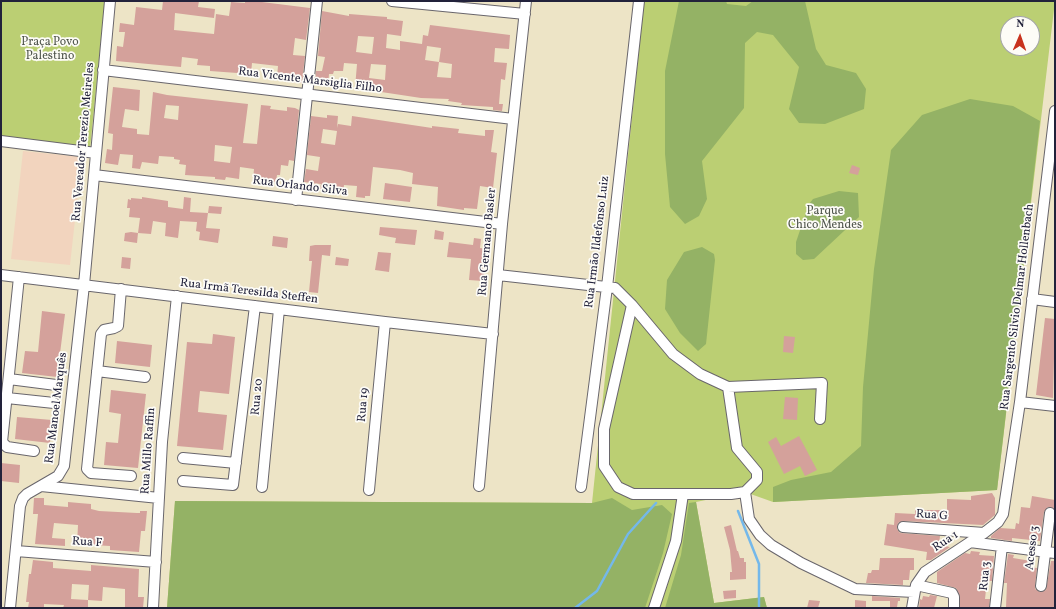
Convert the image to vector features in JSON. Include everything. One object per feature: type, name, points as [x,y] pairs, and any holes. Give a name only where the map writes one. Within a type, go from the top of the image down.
[{"type":"street","name":"Rua Vereador Terezio Meireles","points":[[84,285],[110,1]]},
{"type":"street","points":[[296,200],[317,1]]},
{"type":"street","points":[[392,1],[419,2],[524,14]]},
{"type":"street","name":"Rua Germano Basler","points":[[479,486],[502,224],[526,1]]},
{"type":"street","name":"Rua Irmão Ildefonso Luiz","points":[[581,487],[639,1]]},
{"type":"street","name":"Rua Vicente Marsiglia Filho","points":[[103,70],[513,119]]},
{"type":"street","name":"Rua Sargento Silvio Delmar Hollenbach","points":[[1005,505],[1020,402],[1032,299],[1050,198],[1055,112]]},
{"type":"street","points":[[1,142],[96,153]]},
{"type":"street","name":"Rua Orlando Silva","points":[[94,176],[502,224]]},
{"type":"street","name":"Rua Irmã Teresilda Steffen","points":[[1,275],[493,334]]},
{"type":"street","points":[[498,275],[615,288],[632,305],[673,354],[700,374],[728,387],[822,383],[820,420]]},
{"type":"street","points":[[18,277],[3,444],[7,447],[34,451]]},
{"type":"street","name":"Rua Manoel Marquês","points":[[10,608],[22,498],[61,474],[64,466],[84,285]]},
{"type":"street","points":[[121,289],[118,326],[104,330],[101,334],[87,470],[91,473],[131,476]]},
{"type":"street","name":"Rua Millo Raffin","points":[[153,608],[164,418],[177,296]]},
{"type":"street","points":[[1032,299],[1055,302]]},
{"type":"street","points":[[632,305],[604,429],[604,466],[618,487],[633,494],[731,494],[745,492],[757,480],[757,472],[737,448],[728,387]]},
{"type":"street","points":[[183,481],[233,485],[255,306]]},
{"type":"street","name":"Rua 20","points":[[262,487],[279,309]]},
{"type":"street","name":"Rua 19","points":[[369,490],[385,322]]},
{"type":"street","points":[[97,371],[145,377]]},
{"type":"street","points":[[9,379],[56,385]]},
{"type":"street","points":[[7,398],[54,403]]},
{"type":"street","points":[[1020,402],[1055,406]]},
{"type":"street","points":[[183,458],[236,462]]},
{"type":"street","points":[[41,486],[159,498]]},
{"type":"street","points":[[745,492],[749,519],[760,535],[777,549],[801,563],[855,589],[915,588],[952,593],[954,597],[954,608]]},
{"type":"street","points":[[654,608],[676,541],[683,494]]},
{"type":"street","name":"Rua 1","points":[[915,588],[925,572],[998,522],[1003,514],[1005,505]]},
{"type":"street","name":"Acesso 3","points":[[1041,586],[1050,553],[1050,513]]},
{"type":"street","name":"Rua G","points":[[903,527],[984,533]]},
{"type":"street","points":[[970,542],[1050,553]]},
{"type":"street","name":"Rua 3","points":[[995,608],[1002,546]]},
{"type":"street","name":"Rua F","points":[[16,551],[156,562]]},
{"type":"street","points":[[912,608],[915,588]]},
{"type":"shaded area","points":[[23,151],[82,157],[70,265],[11,259]]},
{"type":"green space","name":"Praça Povo Palestino","points":[[1,1],[105,1],[90,149],[1,138]]},
{"type":"green space","name":"Parque Chico Mendes","points":[[644,1],[1055,1],[997,490],[773,502],[745,492],[696,502],[714,603],[764,597],[767,608],[167,608],[175,501],[592,503]]},
{"type":"green space","points":[[679,1],[726,1],[727,4],[746,6],[753,1],[805,1],[816,49],[826,65],[856,73],[866,89],[864,109],[825,124],[799,123],[789,109],[799,67],[773,35],[757,32],[745,43],[744,108],[702,161],[707,199],[699,216],[685,224],[670,207],[665,154],[665,71]]},
{"type":"green space","points":[[970,99],[1013,106],[1040,121],[997,490],[773,502],[773,487],[791,480],[831,472],[861,446],[863,387],[874,269],[891,150],[922,115]]},
{"type":"green space","points":[[839,191],[858,193],[859,217],[814,259],[803,260],[796,254],[796,242],[809,204],[813,199]]},
{"type":"green space","points":[[702,247],[714,254],[715,260],[706,344],[698,351],[680,333],[665,309],[667,280],[684,252]]},
{"type":"green space","points":[[612,498],[632,510],[662,505],[672,514],[663,553],[645,608],[167,608],[175,501],[592,503]]},
{"type":"green space","points":[[696,502],[714,603],[764,597],[767,608],[665,608],[681,555],[689,503]]},
{"type":"building","points":[[163,1],[199,1],[198,7],[215,9],[214,18],[175,13],[174,30],[214,34],[216,14],[229,16],[231,2],[245,3],[245,1],[254,1],[310,8],[306,40],[295,38],[293,55],[305,56],[302,83],[290,82],[290,78],[277,77],[278,66],[252,63],[251,74],[210,71],[210,66],[197,65],[198,59],[182,57],[181,67],[116,61],[117,46],[123,47],[125,32],[119,32],[120,23],[134,25],[136,7],[162,10]]},
{"type":"building","points":[[322,11],[349,16],[349,14],[387,17],[387,19],[403,21],[401,36],[387,34],[386,48],[400,50],[400,41],[422,44],[423,35],[428,36],[430,25],[510,35],[509,49],[495,48],[494,62],[507,63],[505,80],[501,79],[499,104],[503,104],[502,111],[493,110],[493,107],[461,105],[462,103],[448,101],[449,99],[421,98],[355,88],[357,64],[344,63],[343,71],[334,71],[333,74],[329,74],[328,86],[315,84],[316,71],[322,71],[325,57],[318,56]],"holes":[[[358,36],[374,37],[372,54],[356,52]],[[427,46],[441,48],[439,62],[425,60]],[[439,62],[452,64],[451,78],[437,77]],[[371,64],[386,65],[385,80],[369,78]]]},
{"type":"building","points":[[113,87],[140,90],[139,111],[125,109],[122,127],[137,129],[137,134],[149,135],[153,92],[167,95],[248,104],[243,143],[257,144],[261,105],[271,106],[270,109],[287,111],[287,107],[299,110],[294,161],[289,160],[288,166],[281,165],[280,175],[277,175],[276,182],[253,181],[254,169],[240,167],[239,179],[226,177],[225,180],[215,179],[215,177],[185,175],[186,165],[179,164],[180,160],[174,159],[174,157],[159,156],[158,164],[142,162],[140,169],[132,168],[133,155],[120,154],[118,165],[105,163],[107,149],[112,150],[113,134],[108,133]],"holes":[[[166,105],[179,106],[178,120],[164,118]],[[215,145],[232,147],[230,163],[214,161]]]},
{"type":"building","points":[[327,115],[338,116],[337,128],[338,124],[351,126],[352,116],[432,128],[432,126],[459,129],[458,133],[485,136],[485,130],[494,130],[491,152],[497,153],[493,188],[480,186],[477,209],[464,208],[464,210],[437,206],[438,187],[412,184],[413,173],[400,170],[373,167],[370,196],[365,196],[365,198],[356,197],[357,186],[344,185],[343,194],[330,193],[330,190],[320,189],[321,184],[304,182],[306,169],[318,171],[320,157],[307,155],[311,116],[327,118]],"holes":[[[323,129],[337,131],[335,145],[321,143]]]},
{"type":"building","points":[[852,165],[860,168],[858,175],[849,173]]},
{"type":"building","points":[[385,183],[412,187],[410,202],[383,199]]},
{"type":"building","points":[[142,197],[168,201],[168,207],[183,209],[184,197],[191,198],[190,212],[208,213],[206,228],[220,229],[218,243],[199,240],[200,232],[196,231],[197,222],[180,221],[178,238],[165,236],[166,223],[153,221],[151,234],[138,233],[140,218],[129,217],[130,208],[127,208],[128,199],[142,199]]},
{"type":"building","points":[[209,206],[222,207],[221,214],[208,213]]},
{"type":"building","points":[[380,227],[417,230],[415,245],[395,243],[396,238],[379,235]]},
{"type":"building","points":[[435,230],[444,232],[443,240],[434,239]]},
{"type":"building","points":[[125,233],[138,233],[137,243],[124,241]]},
{"type":"building","points":[[273,236],[288,238],[287,248],[272,246]]},
{"type":"building","points":[[474,238],[481,239],[480,248],[488,249],[483,281],[469,280],[471,259],[447,257],[449,242],[473,245]]},
{"type":"building","points":[[331,245],[330,256],[322,255],[318,293],[309,292],[312,261],[309,261],[310,246]]},
{"type":"building","points":[[378,252],[391,253],[389,272],[375,270]]},
{"type":"building","points":[[122,257],[131,258],[130,269],[121,268]]},
{"type":"building","points":[[336,257],[349,259],[348,266],[335,265]]},
{"type":"building","points":[[42,311],[65,314],[57,377],[22,373],[25,351],[38,352]]},
{"type":"building","points":[[1045,318],[1055,319],[1053,398],[1036,395]]},
{"type":"building","points":[[213,334],[235,337],[229,394],[200,391],[199,400],[198,412],[227,415],[223,450],[177,446],[187,342],[212,344]]},
{"type":"building","points":[[784,336],[795,337],[793,353],[783,352]]},
{"type":"building","points":[[117,341],[152,345],[150,367],[115,363]]},
{"type":"building","points":[[111,390],[146,394],[138,468],[104,465],[106,442],[118,443],[121,414],[109,412]]},
{"type":"building","points":[[785,397],[798,398],[797,420],[783,419]]},
{"type":"building","points":[[17,417],[52,420],[50,443],[15,439]]},
{"type":"building","points":[[799,436],[817,470],[805,476],[800,466],[784,474],[768,442],[776,437],[781,446]]},
{"type":"building","points":[[1,463],[20,465],[19,483],[1,481]]},
{"type":"building","points":[[992,493],[995,498],[995,515],[983,525],[903,521],[898,523],[897,529],[900,533],[940,536],[939,545],[950,547],[931,560],[926,560],[927,552],[884,545],[887,524],[894,525],[895,513],[915,514],[915,510],[947,510],[947,499],[971,500],[971,496]]},
{"type":"building","points":[[1032,496],[1055,500],[1055,509],[1048,507],[1044,512],[1040,541],[1012,538],[1012,541],[991,538],[991,536],[1000,528],[1015,529],[1016,523],[1019,524],[1021,507],[1030,508]]},
{"type":"building","points":[[34,498],[44,498],[44,505],[68,507],[68,502],[91,504],[91,509],[99,511],[140,513],[140,511],[147,511],[145,531],[141,531],[139,552],[110,550],[110,546],[77,544],[78,525],[54,523],[52,538],[65,539],[65,546],[35,544],[38,514],[33,514]]},
{"type":"building","points":[[731,525],[737,551],[740,558],[744,558],[744,562],[746,562],[746,579],[730,580],[730,572],[732,572],[730,550],[724,527]]},
{"type":"building","points":[[971,551],[980,552],[979,555],[994,556],[992,581],[987,581],[985,599],[990,599],[989,608],[960,608],[960,597],[956,588],[937,583],[937,572],[965,553],[970,554]]},
{"type":"building","points":[[1008,554],[1014,555],[1013,558],[1031,561],[1030,567],[1037,568],[1035,589],[1040,592],[1046,590],[1051,561],[1055,561],[1055,608],[1006,607],[1007,583],[1004,583]]},
{"type":"building","points":[[880,558],[914,558],[914,570],[910,570],[909,580],[903,580],[903,585],[866,583],[868,573],[871,573],[872,570],[879,570]]},
{"type":"building","points":[[33,560],[53,562],[53,568],[91,571],[91,565],[139,569],[138,597],[144,597],[143,608],[125,608],[125,589],[103,587],[102,601],[88,600],[88,608],[63,608],[64,605],[44,604],[44,608],[28,608],[29,602],[26,602],[29,574],[31,574]],"holes":[[[72,584],[89,585],[88,600],[71,599]]]},
{"type":"building","points":[[736,590],[736,598],[724,599],[723,591]]},
{"type":"building","points":[[930,595],[937,596],[934,608],[919,608],[920,599],[922,600],[923,596],[929,597]]},
{"type":"building","points":[[872,596],[900,598],[900,601],[898,601],[897,607],[890,607],[890,601],[872,601]]},
{"type":"building","points":[[809,600],[820,601],[818,608],[807,608]]},
{"type":"building","points":[[855,600],[866,601],[866,608],[855,608]]},
{"type":"waterway","points":[[575,608],[597,591],[628,534],[656,503]]},
{"type":"waterway","points":[[738,511],[759,564],[759,608]]}]
